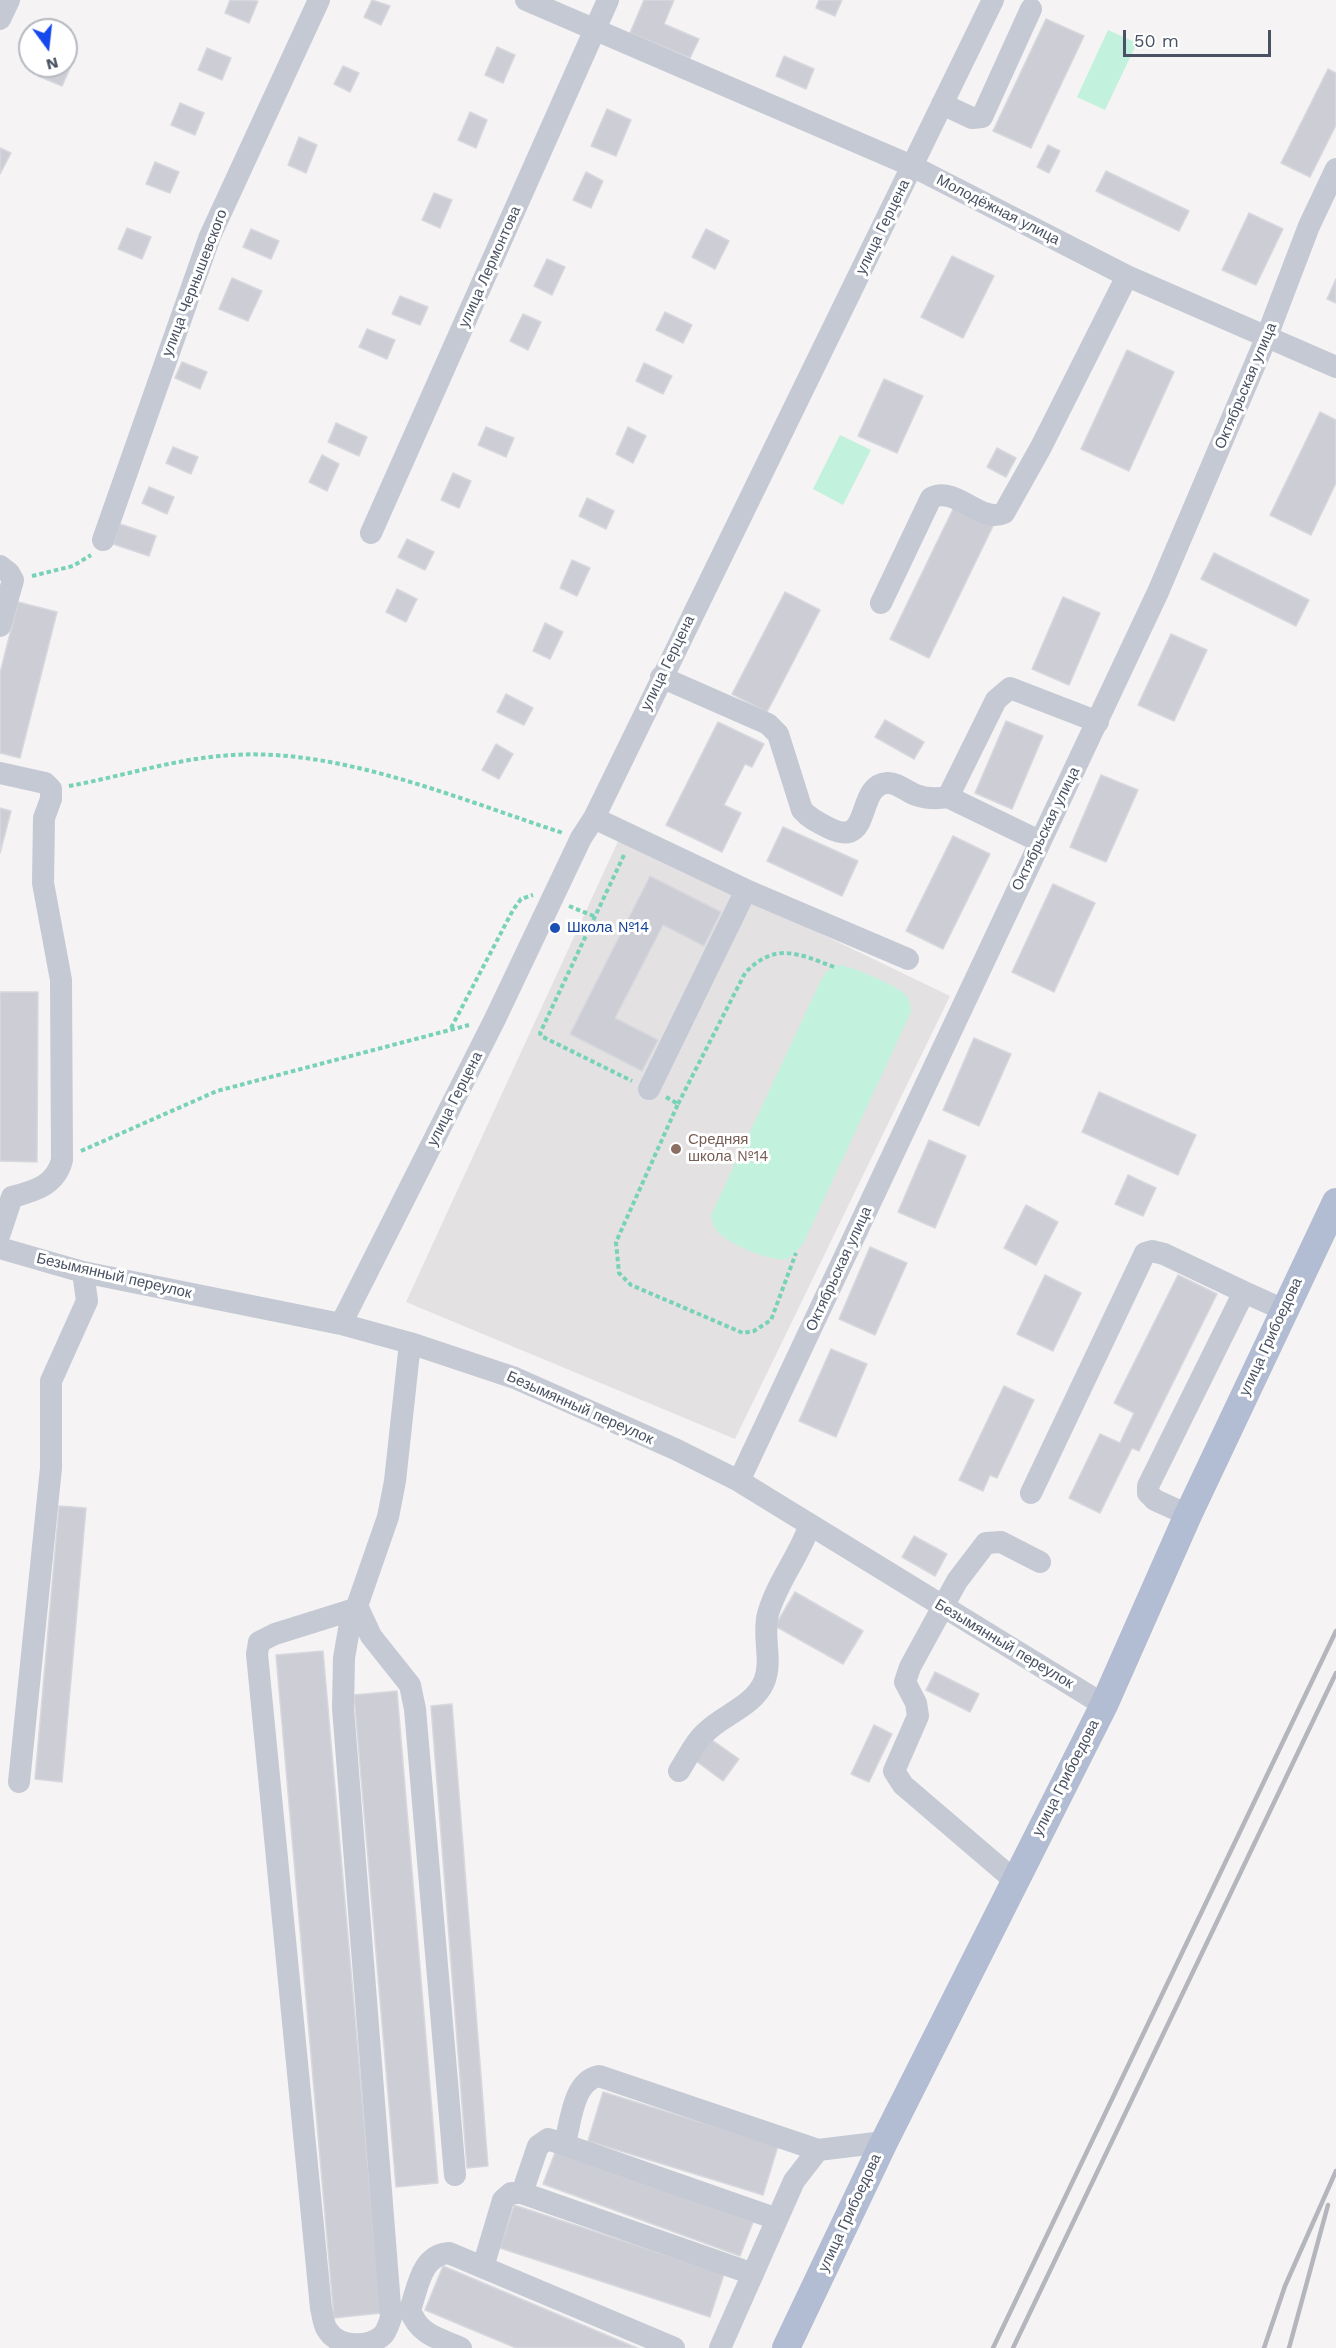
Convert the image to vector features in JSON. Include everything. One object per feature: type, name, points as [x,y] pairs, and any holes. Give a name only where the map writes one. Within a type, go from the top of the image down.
[{"type":"main road","name":"улица Грибоедова","points":[[786,2348],[884,2142],[1104,1705],[1188,1515],[1336,1202]]},
{"type":"street","points":[[0,18],[9,0]]},
{"type":"street","name":"улица Чернышевского","points":[[103,540],[210,236],[319,0]]},
{"type":"street","name":"Молодёжная улица","points":[[526,0],[912,166],[1127,276],[1336,367]]},
{"type":"street","name":"улица Лермонтова","points":[[371,533],[608,0]]},
{"type":"street","name":"улица Герцена","points":[[341,1324],[495,1019],[581,838],[594,818],[993,0]]},
{"type":"street","points":[[942,104],[972,118],[982,117],[1031,9]]},
{"type":"street","name":"Октябрьская улица","points":[[739,1481],[1158,592],[1267,336],[1309,226],[1333,184]]},
{"type":"street","points":[[881,603],[931,498],[938,495],[947,496],[996,517],[1004,513],[1127,276]]},
{"type":"street","points":[[0,626],[6,573]]},
{"type":"street","points":[[661,677],[768,724],[778,734],[802,810],[810,818],[841,834],[857,826],[872,790],[880,784],[889,782],[915,795],[933,799],[948,798],[1039,841]]},
{"type":"street","points":[[948,798],[996,700],[1005,690],[1016,688],[1098,722]]},
{"type":"street","points":[[0,773],[45,783],[51,789],[51,799],[44,818],[44,883],[61,980],[62,1160],[59,1170],[44,1187],[6,1194],[0,1233]]},
{"type":"street","points":[[594,818],[632,838],[746,890],[908,959]]},
{"type":"street","points":[[650,1089],[746,890]]},
{"type":"street","name":"Безымянный переулок","points":[[0,1248],[83,1272],[341,1324],[410,1343],[515,1378],[675,1449],[739,1481],[809,1527],[1104,1705]]},
{"type":"street","points":[[1031,1493],[1145,1253],[1152,1251],[1164,1254],[1284,1310]]},
{"type":"street","points":[[19,1782],[51,1468],[51,1382],[87,1301],[83,1272]]},
{"type":"street","points":[[1188,1515],[1155,1500],[1148,1493],[1148,1486],[1244,1292]]},
{"type":"street","points":[[358,1608],[275,1634],[260,1642],[257,1654],[321,2308],[326,2329],[337,2341],[353,2346],[373,2343],[384,2334],[391,2318],[343,1708],[344,1658],[349,1629],[358,1608],[388,1517],[395,1481],[410,1343]]},
{"type":"street","points":[[679,1771],[704,1733],[750,1700],[764,1683],[768,1659],[767,1617],[775,1590],[803,1545],[809,1527]]},
{"type":"street","points":[[1014,1880],[903,1785],[894,1771],[918,1716],[916,1703],[905,1682],[957,1581],[986,1543],[1000,1542],[1040,1562]]},
{"type":"street","points":[[358,1608],[371,1636],[410,1685],[415,1709],[455,2175]]},
{"type":"street","points":[[565,2143],[580,2088],[589,2078],[599,2076],[818,2150],[857,2143],[884,2142]]},
{"type":"street","points":[[522,2193],[538,2146],[548,2139],[565,2143],[777,2219]]},
{"type":"street","points":[[720,2348],[794,2181],[818,2150]]},
{"type":"street","points":[[483,2267],[503,2200],[511,2193],[522,2193],[753,2274]]},
{"type":"street","points":[[461,2348],[428,2334],[415,2324],[410,2310],[429,2260],[437,2254],[449,2253],[674,2348]]},
{"type":"path","points":[[6,573],[84,562],[103,540]]},
{"type":"path","points":[[51,789],[113,778],[182,760],[235,755],[313,759],[362,768],[581,838]]},
{"type":"path","points":[[632,838],[540,1033],[541,1036],[678,1104]]},
{"type":"path","points":[[451,1028],[521,899],[528,895],[553,899],[596,917]]},
{"type":"path","points":[[796,1253],[771,1320],[754,1331],[743,1333],[632,1286],[619,1273],[616,1242],[678,1104],[746,973],[760,958],[779,952],[807,957],[834,966]]},
{"type":"path","points":[[62,1160],[218,1091],[451,1028],[495,1019]]},
{"type":"shaded area","name":"Средняя школа №14","points":[[620,837],[950,996],[735,1439],[406,1302]]},
{"type":"green space","points":[[1108,30],[1137,43],[1105,110],[1077,97]]},
{"type":"green space","points":[[840,435],[871,450],[843,505],[813,489]]},
{"type":"green space","points":[[838,965],[862,972],[900,990],[910,1002],[911,1012],[803,1244],[788,1259],[772,1258],[751,1252],[724,1237],[715,1228],[711,1215],[822,978],[827,971]]},
{"type":"building","points":[[230,0],[258,1],[249,23],[225,13]]},
{"type":"building","points":[[372,0],[390,6],[381,25],[364,17]]},
{"type":"building","points":[[644,0],[674,0],[664,24],[699,39],[690,58],[630,33]]},
{"type":"building","points":[[819,0],[842,0],[835,16],[816,8]]},
{"type":"building","points":[[1046,19],[1084,36],[1031,148],[993,131]]},
{"type":"building","points":[[497,47],[515,55],[503,83],[485,75]]},
{"type":"building","points":[[207,48],[231,58],[222,80],[198,70]]},
{"type":"building","points":[[784,56],[814,69],[806,89],[776,76]]},
{"type":"building","points":[[343,66],[359,73],[350,92],[334,84]]},
{"type":"building","points":[[1328,69],[1336,73],[1336,125],[1310,177],[1281,163]]},
{"type":"building","points":[[43,78],[66,78],[62,86]]},
{"type":"building","points":[[180,103],[204,113],[195,135],[171,125]]},
{"type":"building","points":[[607,109],[631,120],[616,156],[591,146]]},
{"type":"building","points":[[470,112],[487,120],[476,148],[458,140]]},
{"type":"building","points":[[299,137],[317,145],[306,173],[288,165]]},
{"type":"building","points":[[1048,145],[1060,151],[1049,173],[1037,167]]},
{"type":"building","points":[[0,148],[11,153],[0,174]]},
{"type":"building","points":[[155,162],[179,172],[170,193],[146,184]]},
{"type":"building","points":[[1106,171],[1189,211],[1179,231],[1096,191]]},
{"type":"building","points":[[586,172],[603,181],[591,208],[573,200]]},
{"type":"building","points":[[434,193],[452,200],[440,228],[422,220]]},
{"type":"building","points":[[1249,213],[1283,229],[1256,285],[1222,270]]},
{"type":"building","points":[[127,228],[151,237],[142,259],[118,249]]},
{"type":"building","points":[[251,229],[279,241],[271,259],[243,247]]},
{"type":"building","points":[[706,229],[729,241],[715,269],[692,257]]},
{"type":"building","points":[[952,256],[994,276],[963,338],[921,317]]},
{"type":"building","points":[[547,259],[565,267],[552,295],[534,286]]},
{"type":"building","points":[[232,278],[262,291],[248,321],[219,309]]},
{"type":"building","points":[[1336,279],[1336,303],[1327,299]]},
{"type":"building","points":[[400,296],[428,307],[420,325],[392,314]]},
{"type":"building","points":[[665,312],[692,325],[683,343],[656,330]]},
{"type":"building","points":[[523,314],[541,322],[528,350],[510,341]]},
{"type":"building","points":[[367,329],[395,340],[387,359],[359,347]]},
{"type":"building","points":[[1127,350],[1174,372],[1129,471],[1081,449]]},
{"type":"building","points":[[182,362],[207,372],[200,389],[175,378]]},
{"type":"building","points":[[644,363],[672,376],[663,394],[636,381]]},
{"type":"building","points":[[884,379],[923,396],[897,453],[858,436]]},
{"type":"building","points":[[1320,412],[1336,420],[1336,483],[1311,535],[1270,515]]},
{"type":"building","points":[[336,423],[367,437],[359,456],[328,442]]},
{"type":"building","points":[[486,427],[514,438],[506,457],[478,445]]},
{"type":"building","points":[[628,427],[646,436],[633,463],[616,454]]},
{"type":"building","points":[[173,447],[198,457],[191,474],[166,463]]},
{"type":"building","points":[[997,448],[1016,458],[1006,477],[987,467]]},
{"type":"building","points":[[322,455],[339,464],[327,491],[309,482]]},
{"type":"building","points":[[453,473],[471,481],[459,508],[441,500]]},
{"type":"building","points":[[149,487],[174,497],[167,514],[142,503]]},
{"type":"building","points":[[587,498],[614,511],[606,529],[579,516]]},
{"type":"building","points":[[956,503],[995,522],[929,658],[890,639]]},
{"type":"building","points":[[120,524],[156,536],[149,556],[113,544]]},
{"type":"building","points":[[407,539],[434,552],[425,570],[398,557]]},
{"type":"building","points":[[1214,553],[1309,600],[1296,626],[1201,579]]},
{"type":"building","points":[[572,560],[590,568],[577,596],[560,588]]},
{"type":"building","points":[[397,589],[417,599],[406,622],[386,612]]},
{"type":"building","points":[[785,592],[820,610],[767,712],[732,694]]},
{"type":"building","points":[[1063,597],[1100,613],[1069,685],[1032,669]]},
{"type":"building","points":[[18,602],[57,612],[20,758],[0,753],[0,673]]},
{"type":"building","points":[[545,623],[563,632],[550,659],[533,651]]},
{"type":"building","points":[[1171,634],[1207,650],[1174,721],[1138,705]]},
{"type":"building","points":[[506,694],[533,708],[524,725],[497,712]]},
{"type":"building","points":[[885,720],[924,742],[914,759],[875,737]]},
{"type":"building","points":[[1006,721],[1043,736],[1012,809],[975,793]]},
{"type":"building","points":[[718,722],[764,744],[752,767],[745,764],[724,805],[741,813],[722,852],[666,825]]},
{"type":"building","points":[[496,744],[513,754],[499,779],[482,770]]},
{"type":"building","points":[[1101,775],[1138,790],[1106,862],[1070,847]]},
{"type":"building","points":[[0,808],[11,811],[0,853]]},
{"type":"building","points":[[783,827],[858,861],[842,896],[767,861]]},
{"type":"building","points":[[953,836],[990,854],[943,949],[906,931]]},
{"type":"building","points":[[650,876],[721,912],[704,946],[663,925],[615,1018],[658,1040],[642,1071],[570,1034]]},
{"type":"building","points":[[1053,884],[1095,903],[1054,992],[1012,972]]},
{"type":"building","points":[[0,992],[38,992],[37,1162],[0,1161]]},
{"type":"building","points":[[974,1038],[1011,1054],[979,1126],[943,1110]]},
{"type":"building","points":[[1099,1092],[1196,1135],[1178,1175],[1082,1132]]},
{"type":"building","points":[[929,1140],[966,1156],[935,1228],[898,1212]]},
{"type":"building","points":[[1128,1175],[1156,1188],[1143,1216],[1115,1204]]},
{"type":"building","points":[[1026,1205],[1058,1222],[1036,1265],[1004,1248]]},
{"type":"building","points":[[870,1247],[907,1263],[875,1335],[839,1319]]},
{"type":"building","points":[[1045,1275],[1081,1293],[1053,1351],[1017,1334]]},
{"type":"building","points":[[1178,1275],[1217,1294],[1139,1451],[1132,1448],[1100,1513],[1069,1498],[1100,1434],[1120,1443],[1134,1413],[1114,1403]]},
{"type":"building","points":[[831,1349],[867,1364],[836,1437],[799,1421]]},
{"type":"building","points":[[1004,1386],[1034,1400],[997,1478],[990,1475],[983,1491],[959,1480]]},
{"type":"building","points":[[59,1506],[86,1508],[62,1782],[35,1779]]},
{"type":"building","points":[[914,1536],[947,1554],[935,1576],[902,1557]]},
{"type":"building","points":[[795,1592],[863,1631],[843,1664],[775,1626]]},
{"type":"building","points":[[323,1651],[381,2313],[334,2318],[276,1655]]},
{"type":"building","points":[[935,1672],[979,1694],[970,1712],[926,1690]]},
{"type":"building","points":[[397,1691],[438,2183],[396,2187],[354,1695]]},
{"type":"building","points":[[452,1704],[488,2166],[467,2168],[431,1706]]},
{"type":"building","points":[[874,1725],[892,1734],[869,1782],[851,1774]]},
{"type":"building","points":[[712,1740],[739,1759],[723,1781],[696,1761]]},
{"type":"building","points":[[603,2092],[778,2146],[763,2195],[588,2141]]},
{"type":"building","points":[[556,2150],[753,2222],[740,2256],[543,2184]]},
{"type":"building","points":[[514,2205],[724,2274],[710,2317],[500,2248]]},
{"type":"building","points":[[443,2266],[637,2348],[516,2348],[425,2310]]},
{"type":"railway","points":[[993,2348],[1336,1631]]},
{"type":"railway","points":[[1013,2348],[1336,1673]]},
{"type":"railway","points":[[1264,2348],[1285,2286],[1336,2171]]},
{"type":"railway","points":[[1289,2348],[1328,2205]]},
{"type":"place","name":"Школа №14","points":[[555,928]]},
{"type":"place","name":"Средняя школа №14","points":[[676,1149]]}]
